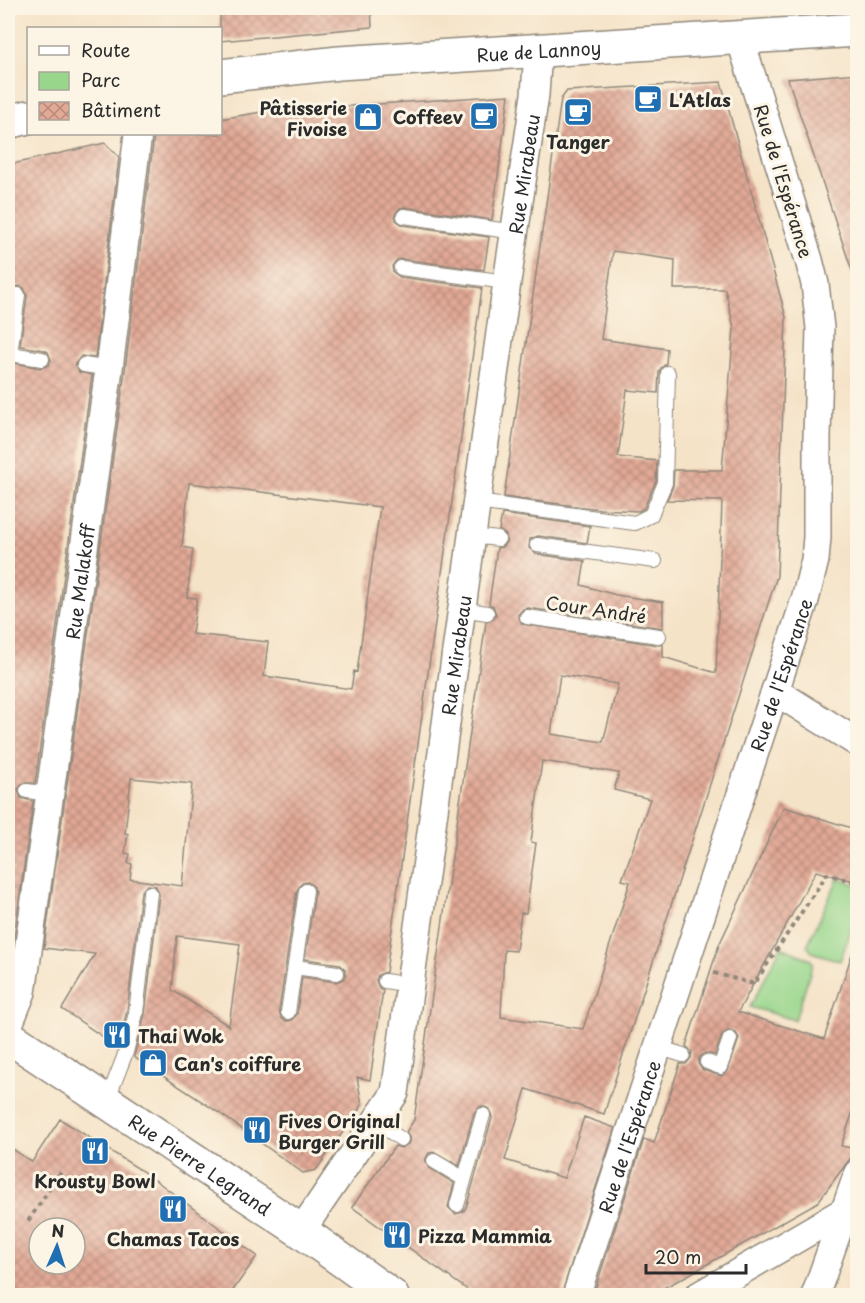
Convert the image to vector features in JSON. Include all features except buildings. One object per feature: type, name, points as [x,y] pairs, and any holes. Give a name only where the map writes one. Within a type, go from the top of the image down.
[{"type":"street","name":"Rue de Lannoy","points":[[222,76],[304,66],[858,30]]},
{"type":"street","name":"Rue de l'Espérance","points":[[576,1296],[805,600],[815,560],[820,328],[814,284],[809,260],[740,38]]},
{"type":"street","name":"Rue Mirabeau","points":[[301,1231],[395,1093],[397,983],[475,611],[485,538],[477,501],[507,282],[536,96],[538,50]]},
{"type":"street","points":[[8,122],[27,117]]},
{"type":"street","name":"Rue Malakoff","points":[[8,1027],[22,992],[39,793],[97,367],[138,135]]},
{"type":"street","points":[[775,691],[858,743]]},
{"type":"street","name":"Rue Pierre Legrand","points":[[8,1036],[301,1231],[392,1296]]},
{"type":"street","points":[[815,1296],[851,1206],[858,1173]]},
{"type":"street","points":[[698,1296],[851,1206]]},
{"type":"lane","points":[[404,216],[515,232]]},
{"type":"lane","points":[[402,268],[507,282]]},
{"type":"lane","points":[[18,295],[10,354],[42,359]]},
{"type":"lane","points":[[477,501],[635,523],[651,514],[665,483],[668,373]]},
{"type":"lane","points":[[537,545],[655,561]]},
{"type":"lane","name":"Cour André","points":[[527,617],[659,636]]},
{"type":"lane","points":[[288,1012],[306,891]]},
{"type":"lane","points":[[107,1103],[126,1052],[136,1013],[150,893]]},
{"type":"lane","points":[[295,967],[337,973]]},
{"type":"lane","points":[[707,1062],[720,1067],[730,1039]]},
{"type":"lane","points":[[657,1047],[683,1055]]},
{"type":"lane","points":[[457,1205],[483,1115]]},
{"type":"lane","points":[[376,1122],[400,1139]]},
{"type":"lane","points":[[434,1161],[465,1179]]},
{"type":"path","points":[[684,965],[754,984],[826,874],[858,883]]},
{"type":"path","points":[[31,1216],[61,1172]]},
{"type":"green space","points":[[838,879],[858,885],[857,914],[840,961],[812,952],[807,946]]},
{"type":"green space","points":[[781,947],[810,959],[813,963],[795,1020],[750,1007]]},
{"type":"place","name":"L'Atlas","points":[[648,99]]},
{"type":"place","name":"Tanger","points":[[578,112]]},
{"type":"place","name":"Coffeev","points":[[484,116]]},
{"type":"place","name":"Pâtisserie Fivoise","points":[[368,117]]},
{"type":"place","name":"Thai Wok","points":[[117,1035]]},
{"type":"place","name":"Can's coiffure","points":[[153,1063]]},
{"type":"place","name":"Fives Original Burger Grill","points":[[257,1130]]},
{"type":"place","name":"Krousty Bowl","points":[[95,1151]]},
{"type":"place","name":"Chamas Tacos","points":[[173,1209]]},
{"type":"place","name":"Pizza Mammia","points":[[397,1235]]}]
